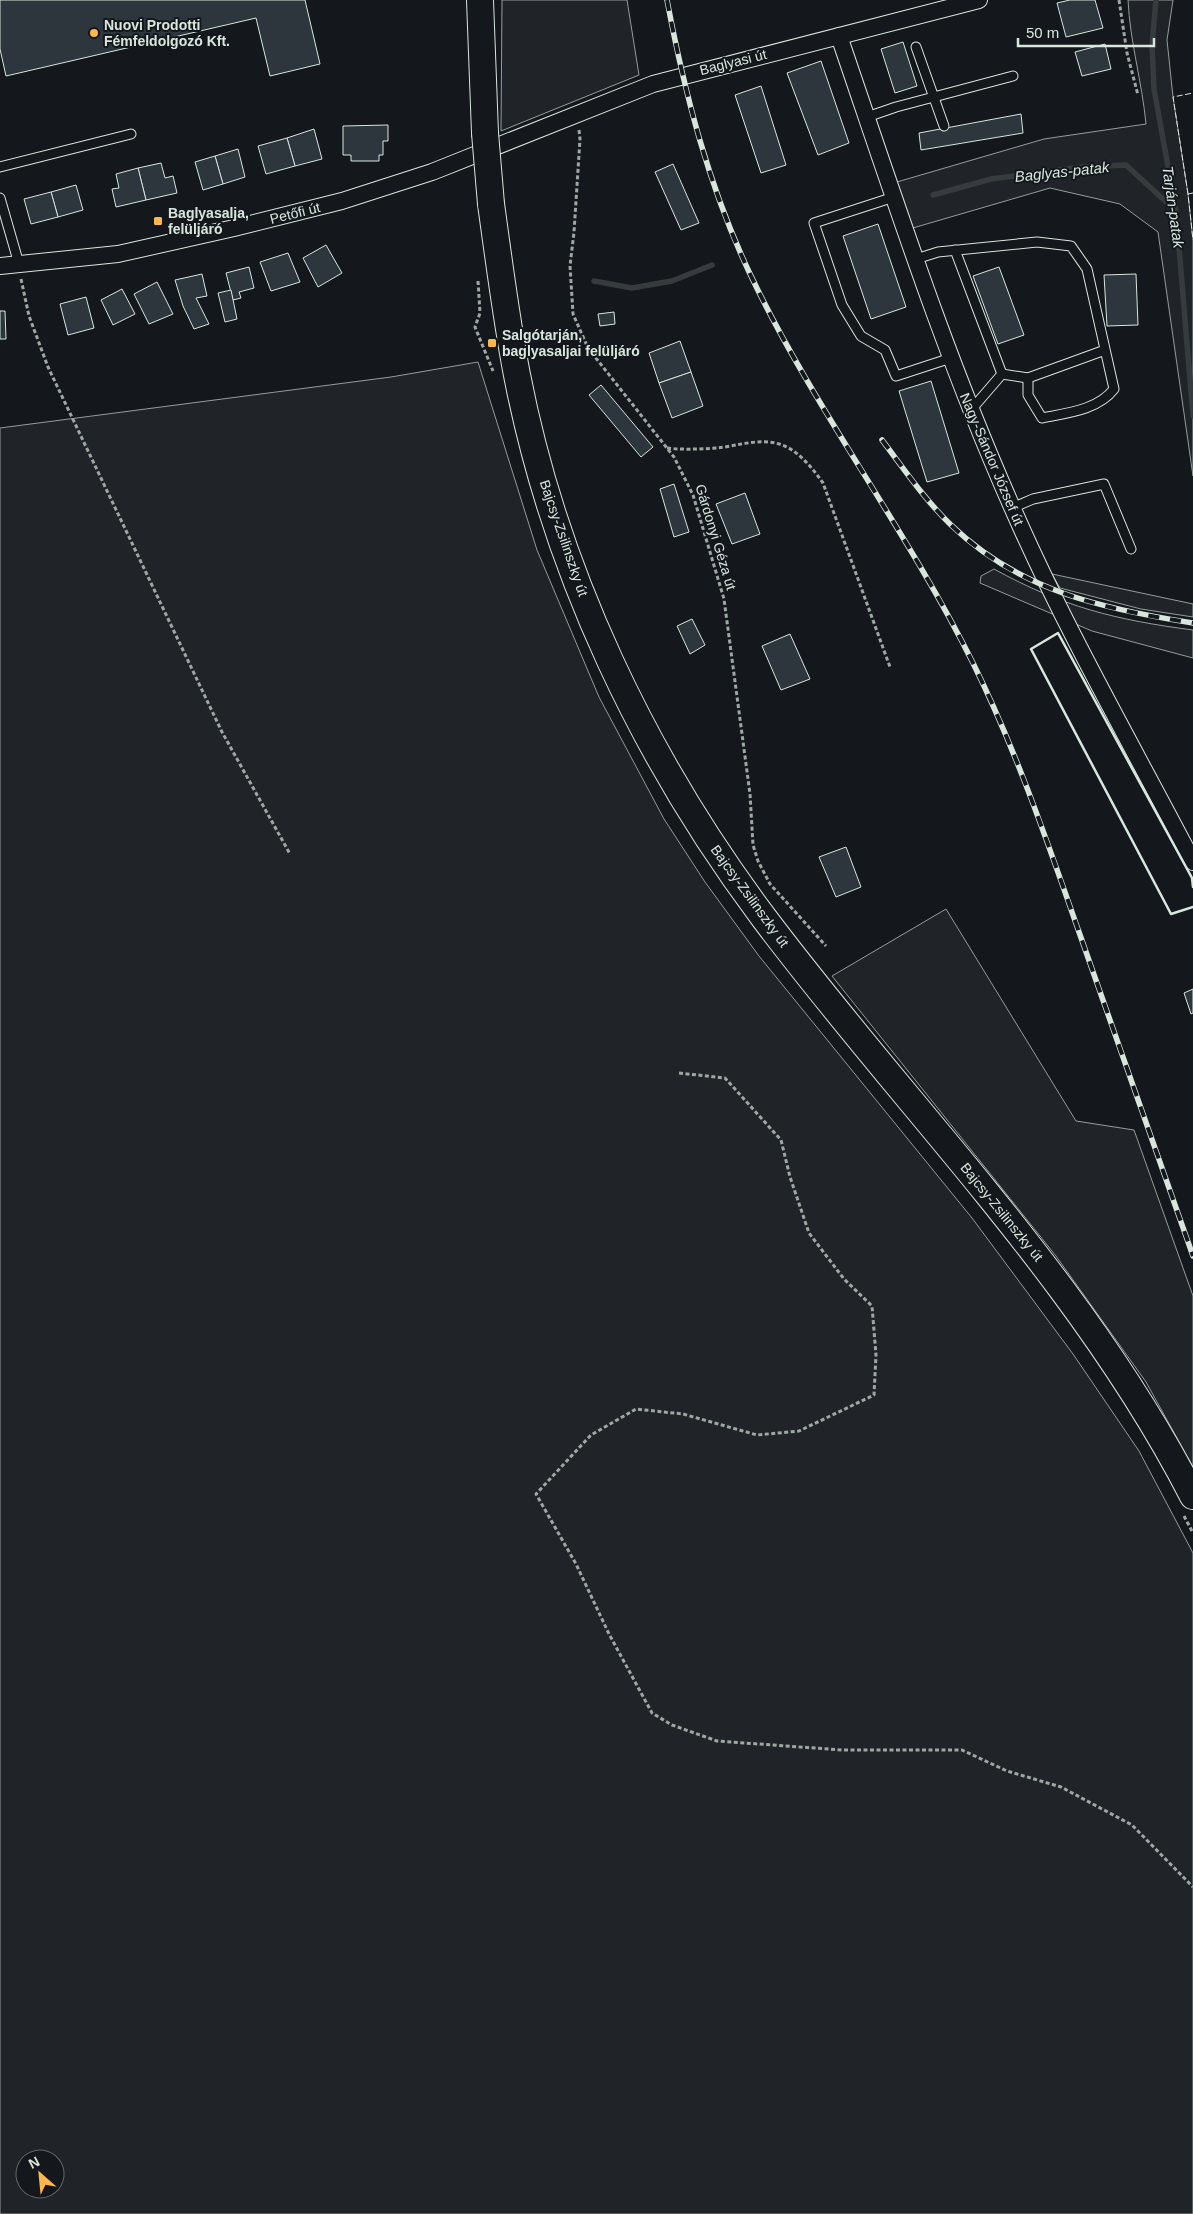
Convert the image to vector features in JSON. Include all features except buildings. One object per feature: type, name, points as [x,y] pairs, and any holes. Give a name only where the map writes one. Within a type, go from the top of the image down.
[{"type":"main road","points":[[480,0],[490,141]]},
{"type":"main road","name":"Bajcsy-Zsilinszky út","points":[[490,141],[491,204],[504,297],[518,377],[544,484],[575,578],[592,619],[648,737],[702,828],[762,916],[1046,1266],[1085,1320],[1135,1392],[1193,1496]]},
{"type":"street","name":"Baglyasi út","points":[[490,141],[576,114],[668,79],[979,0]]},
{"type":"street","name":"Nagy-Sándor József út","points":[[838,36],[951,358],[1012,508],[1051,590],[1193,862]]},
{"type":"street","name":"Petőfi út","points":[[0,266],[118,254],[262,222],[342,201],[432,172],[490,141]]},
{"type":"lane","points":[[916,47],[944,126]]},
{"type":"lane","points":[[867,117],[1012,76]]},
{"type":"lane","points":[[0,167],[131,134]]},
{"type":"lane","points":[[894,196],[814,223],[819,243],[842,305],[861,336],[885,350],[896,376],[951,358]]},
{"type":"lane","points":[[0,198],[19,264]]},
{"type":"lane","points":[[916,260],[938,252],[1037,242],[1071,246],[1087,269],[1114,389],[1107,398],[1074,412],[1042,418],[1028,395],[1028,378]]},
{"type":"lane","points":[[955,250],[1002,374]]},
{"type":"lane","points":[[1002,374],[1028,378],[1105,350]]},
{"type":"lane","points":[[971,410],[1002,374]]},
{"type":"lane","points":[[1012,508],[1033,499],[1104,484],[1131,550]]},
{"type":"path","points":[[1120,0],[1127,53],[1138,95]]},
{"type":"path","name":"Gárdonyi Géza út","points":[[576,114],[580,139],[570,266],[573,314],[588,348],[666,448],[684,474],[693,495],[724,599],[750,794],[753,845],[758,861],[770,884],[826,946]]},
{"type":"path","points":[[19,264],[29,316],[48,367],[222,732],[290,854]]},
{"type":"path","points":[[666,448],[682,450],[769,442],[782,445],[810,465],[823,484],[890,667]]},
{"type":"path","points":[[678,1073],[725,1078],[781,1140],[790,1177],[809,1233],[844,1279],[872,1306],[875,1375],[874,1395],[799,1431],[757,1435],[683,1414],[636,1409],[591,1434],[536,1494],[576,1564],[610,1634],[652,1713],[672,1724],[718,1741],[842,1750],[962,1750],[1007,1771],[1061,1787],[1132,1825],[1193,1887]]},
{"type":"shaded area","points":[[502,0],[627,0],[639,75],[501,131]]},
{"type":"shaded area","points":[[1128,0],[1173,0],[1167,40],[1193,240],[1193,476],[1158,232],[1120,204],[1050,188],[906,230],[890,184],[1044,139],[1146,124]]},
{"type":"shaded area","points":[[478,362],[537,550],[599,697],[664,819],[705,882],[759,956],[972,1218],[1073,1354],[1139,1451],[1193,1553],[1193,2214],[0,2214],[0,428],[391,377]]},
{"type":"shaded area","points":[[994,569],[1043,593],[1090,610],[1139,622],[1193,630],[1193,658],[1092,631],[980,583],[981,576]]},
{"type":"shaded area","points":[[1052,574],[1193,604],[1193,617],[1141,609],[1060,588]]},
{"type":"shaded area","points":[[946,909],[1076,1121],[1134,1130],[1193,1296],[1193,1467],[1146,1382],[1056,1256],[832,976]]},
{"type":"waterway","name":"Tarján-patak","points":[[1156,0],[1152,45],[1154,89],[1176,211],[1193,416]]},
{"type":"waterway","name":"Baglyas-patak","points":[[933,195],[991,179],[1081,167],[1126,165],[1176,211]]},
{"type":"waterway","points":[[594,281],[632,288],[672,281],[712,265]]},
{"type":"railway","points":[[667,0],[690,106],[711,175],[736,243],[776,326],[919,565],[947,614],[989,696],[1043,830],[1193,1256]]},
{"type":"railway","points":[[882,440],[941,515],[978,548],[1005,566],[1064,594],[1127,611],[1193,623]]},
{"type":"fence","points":[[1188,194],[1173,97],[1193,93]]},
{"type":"fence","points":[[1193,193],[1188,194],[1193,240]]},
{"type":"wall","points":[[1193,887],[1192,878],[1058,633],[1031,649],[1171,914],[1193,907]]},
{"type":"place","name":"Nuovi Prodotti Fémfeldolgozó Kft.","points":[[94,33]]},
{"type":"place","name":"Baglyasalja, felüljáró","points":[[158,221]]},
{"type":"place","name":"Salgótarján, baglyasaljai felüljáró","points":[[492,343]]}]
